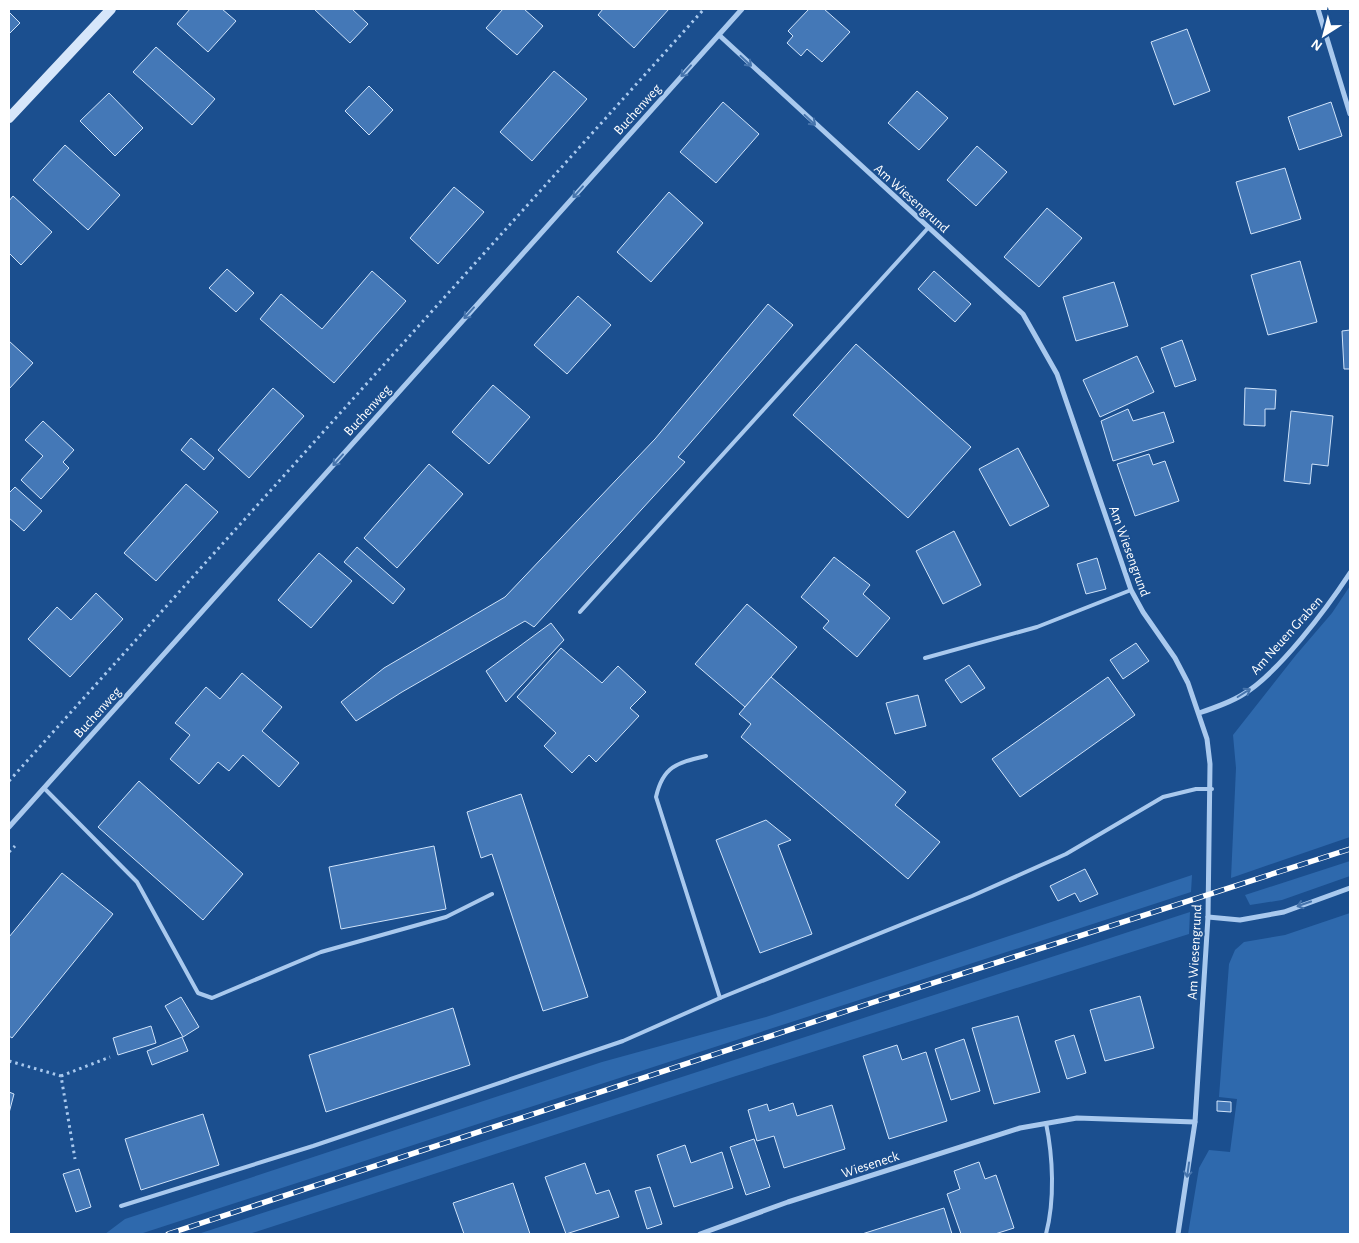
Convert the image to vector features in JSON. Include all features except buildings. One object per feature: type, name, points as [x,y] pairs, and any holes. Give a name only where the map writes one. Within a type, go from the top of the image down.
[{"type":"street","points":[[9,118],[111,9]]},
{"type":"street","name":"Buchenweg","points":[[9,827],[742,9]]},
{"type":"street","points":[[1318,9],[1350,114]]},
{"type":"street","name":"Am Wiesengrund","points":[[719,35],[1023,314],[1057,374],[1131,590],[1142,612],[1175,658],[1188,683],[1207,739],[1212,789],[1208,918],[1195,1122],[1178,1234]]},
{"type":"street","name":"Am Neuen Graben","points":[[1199,713],[1243,695],[1262,681],[1333,600],[1350,573]]},
{"type":"street","points":[[1208,918],[1240,920],[1284,912],[1350,888]]},
{"type":"street","name":"Wieseneck","points":[[702,1234],[797,1199],[1020,1128],[1077,1118],[1195,1122]]},
{"type":"lane","points":[[580,612],[928,228]]},
{"type":"lane","points":[[925,658],[1037,627],[1131,590]]},
{"type":"lane","points":[[706,756],[677,763],[660,780],[656,797],[720,998]]},
{"type":"lane","points":[[44,788],[137,882],[198,992],[212,998],[321,952],[446,917],[492,894]]},
{"type":"lane","points":[[120,1206],[313,1146],[623,1041],[720,998],[972,896],[1066,854],[1163,797],[1196,789],[1212,789]]},
{"type":"lane","points":[[1046,1123],[1050,1144],[1051,1194],[1046,1234]]},
{"type":"path","points":[[9,781],[704,9]]},
{"type":"path","points":[[9,1060],[61,1076],[110,1057]]},
{"type":"path","points":[[61,1076],[75,1159]]},
{"type":"shaded area","points":[[1350,586],[1350,837],[1231,878],[1236,768],[1233,735],[1332,613]]},
{"type":"shaded area","points":[[1350,861],[1350,876],[1282,900],[1250,905],[1245,895]]},
{"type":"shaded area","points":[[1192,875],[1191,892],[140,1234],[105,1234],[125,1219],[602,1062],[766,1017]]},
{"type":"shaded area","points":[[1190,912],[1189,934],[736,1076],[249,1234],[198,1234]]},
{"type":"shaded area","points":[[1350,913],[1350,1234],[1188,1234],[1199,1168],[1209,1150],[1230,1152],[1237,1099],[1219,1097],[1229,964],[1235,950],[1244,942],[1285,935]]},
{"type":"railway","points":[[168,1234],[871,1003],[1350,849]]}]
